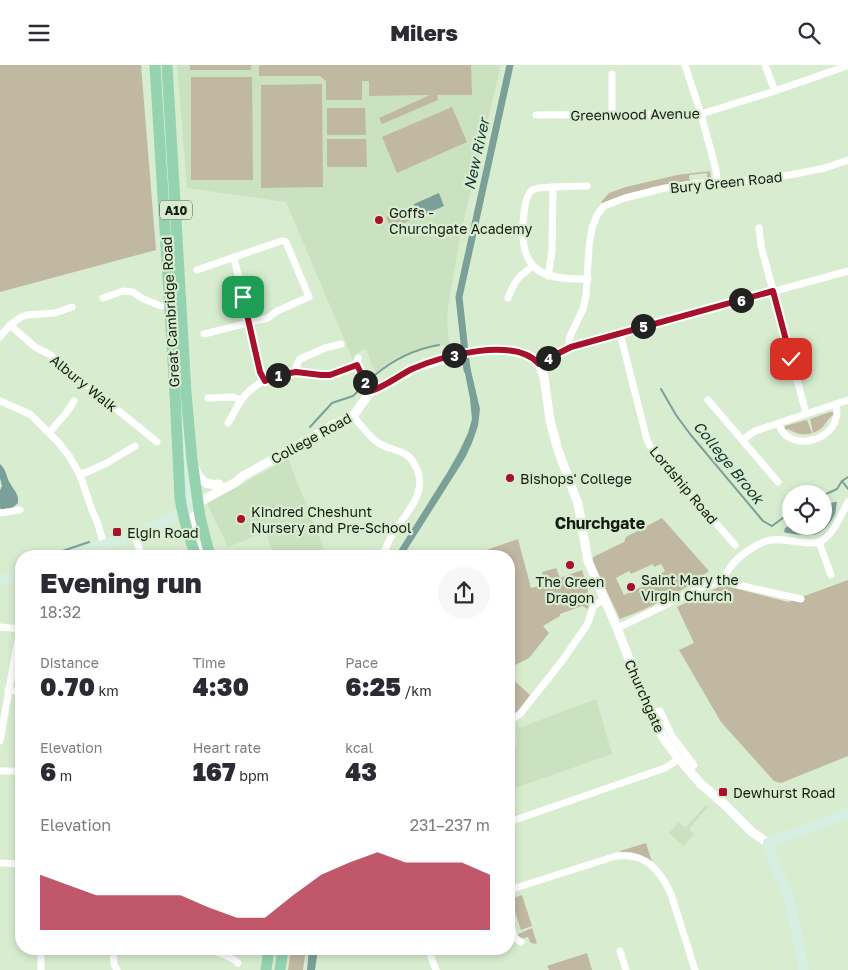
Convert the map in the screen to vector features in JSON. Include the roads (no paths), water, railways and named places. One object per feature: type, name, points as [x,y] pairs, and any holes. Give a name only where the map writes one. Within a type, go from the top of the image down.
[{"type":"highway","name":"Great Cambridge Road","points":[[155,65],[169,305],[189,505],[190,541],[194,550]]},
{"type":"highway","name":"Great Cambridge Road","points":[[167,65],[186,393],[192,461],[189,505],[208,550]]},
{"type":"highway","points":[[266,970],[268,955]]},
{"type":"highway","points":[[280,970],[282,955]]},
{"type":"main road","points":[[186,393],[184,420],[189,505]]},
{"type":"main road","name":"College Road","points":[[88,550],[159,523],[166,517],[189,505]]},
{"type":"main road","points":[[0,581],[15,577]]},
{"type":"main road","points":[[804,970],[790,903],[768,843],[848,813]]},
{"type":"street","points":[[684,65],[701,114],[716,170],[717,182]]},
{"type":"street","points":[[766,65],[775,91]]},
{"type":"street","name":"Greenwood Avenue","points":[[536,115],[701,114],[847,67]]},
{"type":"street","points":[[612,74],[612,115]]},
{"type":"street","name":"Bury Green Road","points":[[571,347],[569,341],[570,334],[585,303],[592,228],[596,215],[602,208],[611,203],[651,191],[686,184],[742,181],[790,175],[825,168],[848,160]]},
{"type":"street","points":[[587,186],[538,188],[532,190],[526,202],[523,243],[526,255],[533,266],[548,276],[562,279],[588,279]]},
{"type":"street","points":[[548,276],[552,252],[552,187]]},
{"type":"street","points":[[760,227],[761,246],[806,413]]},
{"type":"street","points":[[197,271],[284,241],[309,297],[277,311],[268,318],[204,334]]},
{"type":"street","points":[[234,258],[260,372],[265,381]]},
{"type":"street","points":[[508,298],[514,282],[533,266]]},
{"type":"street","points":[[539,364],[571,347],[848,271]]},
{"type":"street","points":[[103,298],[123,291],[133,292],[143,299],[161,306],[169,305]]},
{"type":"street","points":[[0,337],[10,325],[21,317],[55,313],[72,307]]},
{"type":"street","name":"Albury Walk","points":[[10,325],[35,347],[49,354],[157,442]]},
{"type":"street","name":"Lordship Road","points":[[620,333],[647,440],[651,449],[735,545]]},
{"type":"street","points":[[296,372],[300,359],[324,347],[342,344]]},
{"type":"street","name":"College Road","points":[[189,505],[233,477],[242,475],[353,416],[371,391],[382,387],[413,369],[463,353],[490,350],[525,354],[539,364]]},
{"type":"street","points":[[228,423],[241,400],[254,387],[278,375],[296,372],[330,375],[358,362],[371,391]]},
{"type":"street","name":"Churchgate","points":[[539,364],[544,377],[550,420],[555,439],[578,504],[588,561],[617,628],[650,713],[664,739],[689,771],[752,832],[768,843]]},
{"type":"street","points":[[208,397],[234,397],[241,400]]},
{"type":"street","points":[[708,400],[778,483]]},
{"type":"street","points":[[742,440],[755,431],[848,400]]},
{"type":"street","points":[[0,401],[31,415],[69,456],[80,475],[104,545]]},
{"type":"street","points":[[49,433],[74,401]]},
{"type":"street","points":[[779,423],[782,431],[791,438],[804,441],[813,440],[826,433],[834,424],[838,411],[836,404]]},
{"type":"street","points":[[353,416],[376,441],[401,451],[408,456],[416,466],[420,478],[420,486],[413,504],[391,536],[385,550]]},
{"type":"street","points":[[80,475],[107,463],[134,446]]},
{"type":"street","points":[[192,461],[202,481],[208,484],[219,485]]},
{"type":"street","name":"College Road","points":[[189,505],[236,482],[242,475]]},
{"type":"street","points":[[617,628],[698,589],[715,583],[722,578],[735,561],[766,541],[777,539],[811,543],[819,542],[829,535],[837,524],[848,502]]},
{"type":"street","points":[[189,505],[201,550]]},
{"type":"street","points":[[0,513],[20,510]]},
{"type":"street","points":[[134,534],[140,550]]},
{"type":"street","points":[[819,542],[831,575]]},
{"type":"street","points":[[722,578],[734,584],[800,599]]},
{"type":"street","points":[[515,718],[533,698],[588,625],[594,605],[604,599]]},
{"type":"street","points":[[0,627],[15,626]]},
{"type":"street","points":[[0,741],[15,656]]},
{"type":"street","points":[[8,690],[15,691]]},
{"type":"street","points":[[650,713],[660,711],[672,736],[694,765],[689,771]]},
{"type":"street","points":[[515,820],[664,768],[679,759]]},
{"type":"street","points":[[0,771],[15,771]]},
{"type":"street","points":[[515,888],[616,856],[631,855],[642,859],[659,873],[671,894],[695,970]]},
{"type":"street","points":[[0,863],[15,864]]},
{"type":"street","points":[[515,938],[521,942]]},
{"type":"street","points":[[620,951],[626,970]]},
{"type":"street","points":[[41,955],[41,970]]},
{"type":"street","points":[[113,955],[114,964],[117,970]]},
{"type":"street","points":[[226,955],[233,957],[238,963]]},
{"type":"street","points":[[430,955],[436,970]]},
{"type":"water","points":[[439,193],[444,206],[419,217],[414,204]]},
{"type":"water","points":[[469,362],[480,409],[478,426],[465,458],[407,550],[399,550],[447,473],[468,433],[472,419],[463,363]]},
{"type":"water","points":[[0,464],[18,497],[18,503],[11,509],[2,510],[0,508],[0,490],[2,486]]},
{"type":"water","points":[[837,502],[832,520],[832,503]]},
{"type":"water","points":[[308,955],[317,955],[315,970],[307,970]]},
{"type":"waterway","name":"New River","points":[[467,370],[459,297],[510,65]]},
{"type":"waterway","name":"College Brook","points":[[375,375],[405,355],[439,345]]},
{"type":"waterway","name":"College Brook","points":[[661,389],[690,434],[763,521],[772,526],[782,519]]},
{"type":"waterway","name":"College Brook","points":[[310,427],[332,403],[353,396],[358,391]]},
{"type":"waterway","name":"College Brook","points":[[832,491],[837,489],[842,481],[848,477]]},
{"type":"waterway","points":[[842,481],[848,489]]},
{"type":"waterway","name":"College Brook","points":[[66,550],[89,542]]},
{"type":"place","name":"Goffs - Churchgate Academy","points":[[379,220]]},
{"type":"place","name":"Bishops' College","points":[[510,478]]},
{"type":"place","name":"Kindred Cheshunt Nursery and Pre-School","points":[[241,519]]},
{"type":"place","name":"Elgin Road","points":[[117,532]]},
{"type":"place","name":"The Green Dragon","points":[[570,565]]},
{"type":"place","name":"Saint Mary the Virgin Church","points":[[631,587]]},
{"type":"place","name":"Dewhurst Road","points":[[723,792]]},
{"type":"district","name":"Churchgate","points":[[600,523]]}]
